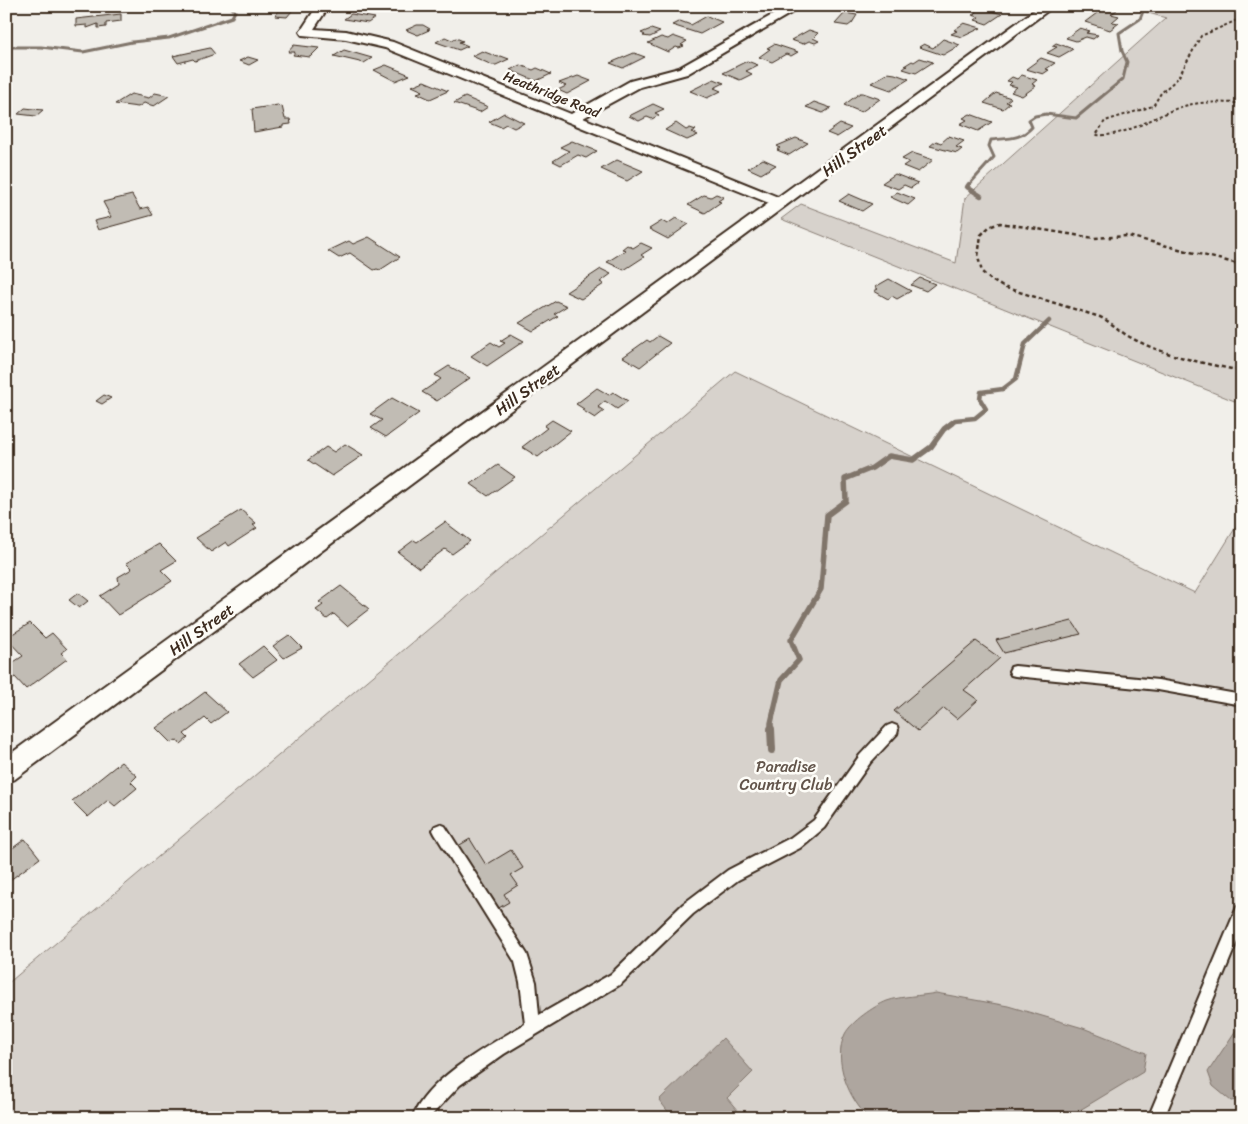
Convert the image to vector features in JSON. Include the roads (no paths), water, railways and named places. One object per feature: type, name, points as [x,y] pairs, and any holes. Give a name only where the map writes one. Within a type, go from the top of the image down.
[{"type":"street","name":"Heathridge Road","points":[[323,6],[306,32],[346,35],[389,45],[782,203]]},
{"type":"street","name":"Hill Street","points":[[6,770],[782,203],[1048,6]]},
{"type":"street","points":[[572,119],[635,84],[683,71],[787,11]]},
{"type":"lane","points":[[1015,671],[1074,678],[1140,682],[1206,691],[1242,700]]},
{"type":"lane","points":[[420,1118],[424,1110],[454,1079],[533,1026],[616,979],[688,909],[726,881],[795,843],[819,824],[865,759],[892,730]]},
{"type":"lane","points":[[440,830],[522,959],[528,982],[533,1026]]},
{"type":"lane","points":[[1156,1118],[1242,912]]},
{"type":"waterway","points":[[6,47],[41,47],[83,52],[132,42],[169,38],[232,17],[235,11],[230,6]]},
{"type":"waterway","points":[[968,186],[994,157],[989,146],[991,140],[1013,138],[1023,134],[1032,127],[1029,120],[1035,116],[1046,114],[1076,118],[1123,79],[1127,62],[1122,51],[1119,33],[1140,19],[1145,6]]},
{"type":"waterway","points":[[969,184],[967,187],[981,196]]},
{"type":"waterway","points":[[950,424],[955,420],[975,418],[986,409],[980,399],[981,392],[1003,389],[1016,379],[1025,344],[1049,321]]},
{"type":"waterway","points":[[771,729],[781,680],[799,660],[791,640],[821,589],[827,515],[846,501],[845,479],[872,468],[889,456],[913,460],[931,447],[944,429],[952,423]]},
{"type":"waterway","points":[[771,729],[772,750]]},
{"type":"park label","name":"Paradise Country Club","points":[[786,775]]}]
